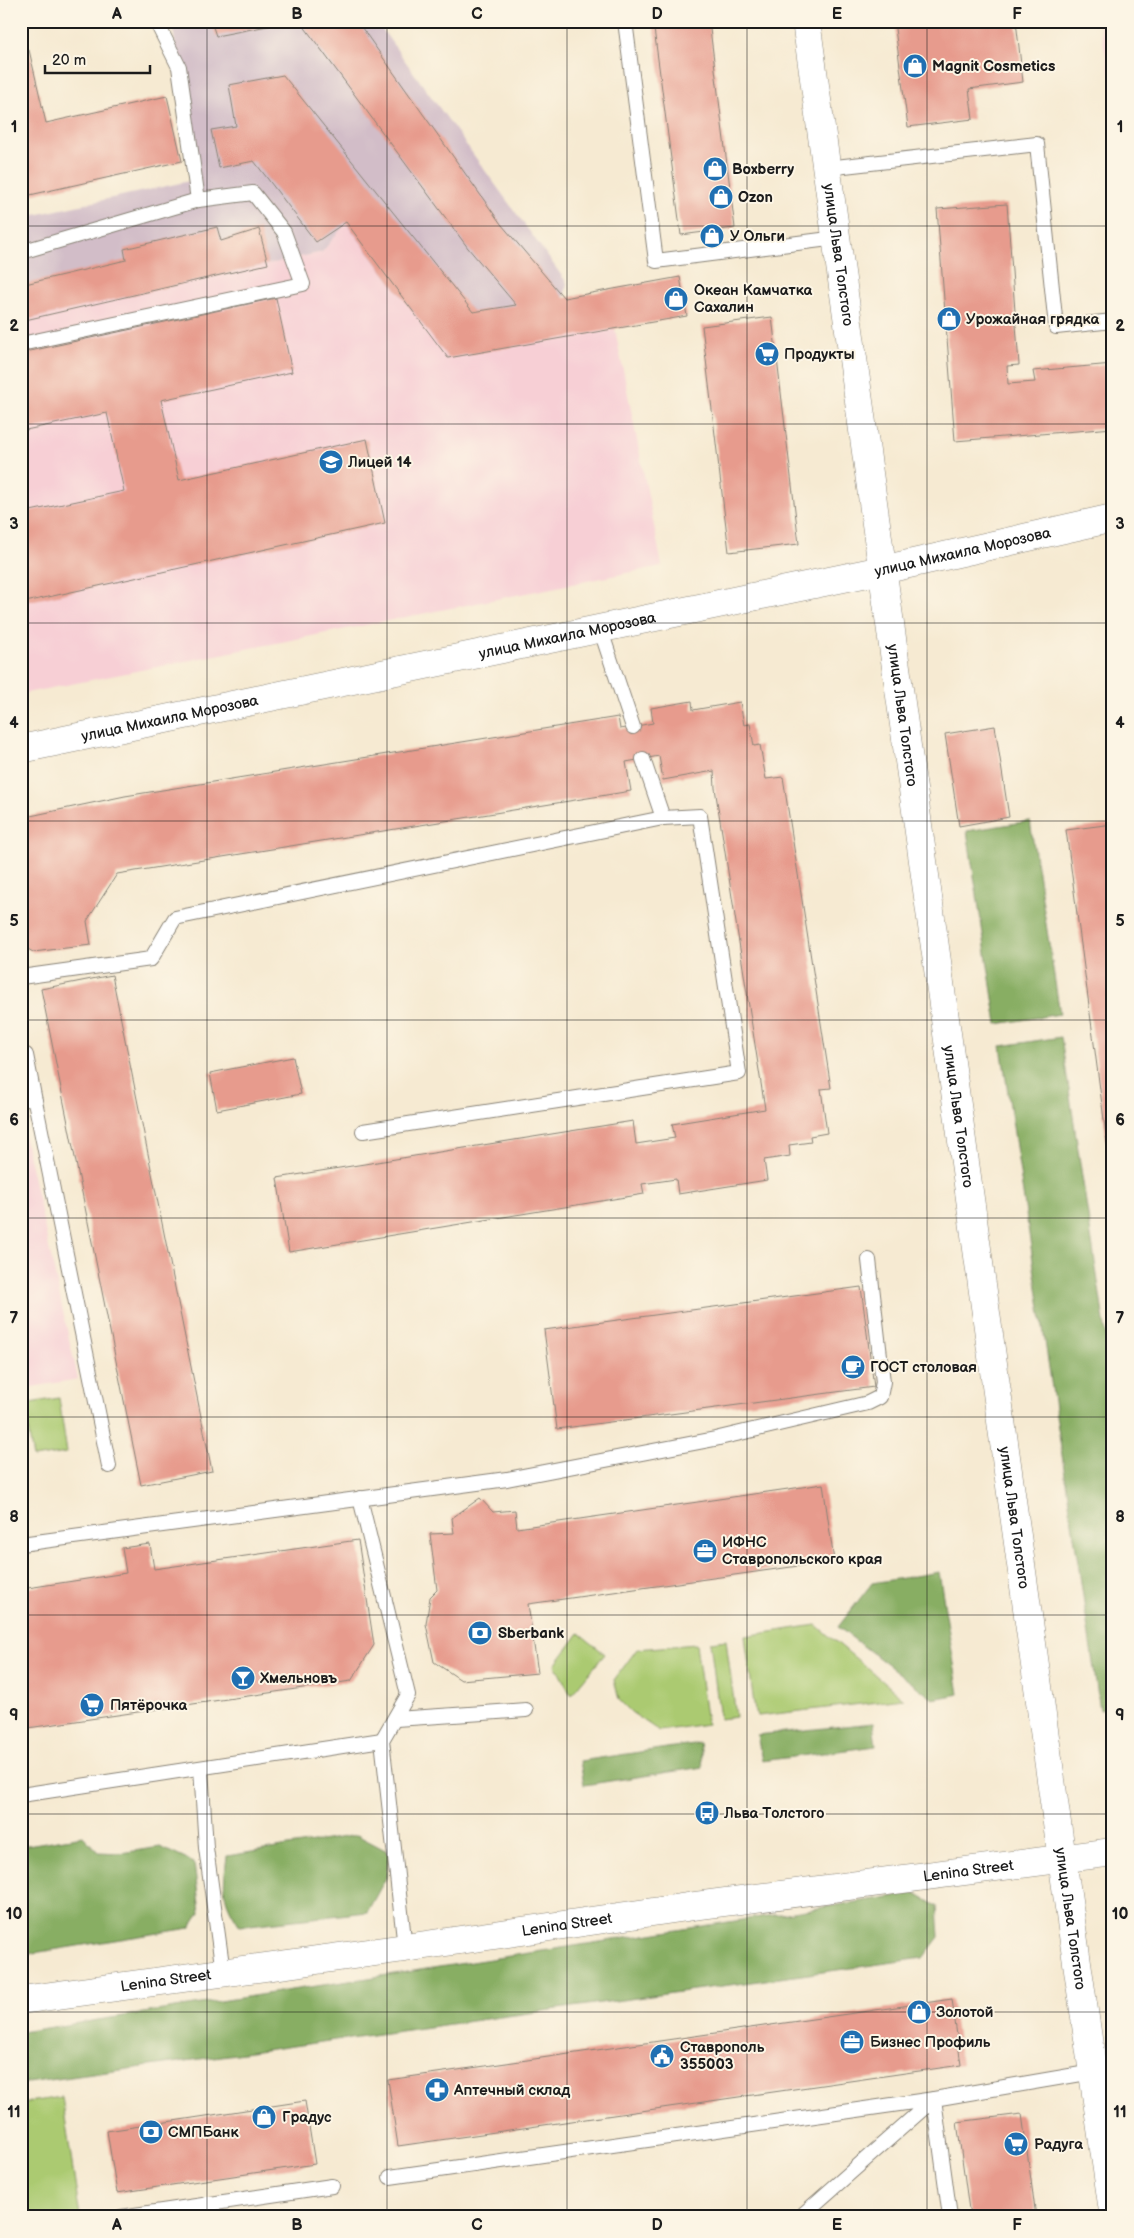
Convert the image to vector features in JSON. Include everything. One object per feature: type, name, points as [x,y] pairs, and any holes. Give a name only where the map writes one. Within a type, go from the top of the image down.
[{"type":"street","name":"улица Льва Толстого","points":[[806,21],[1062,1859],[1113,2211]]},
{"type":"street","name":"улица Михаила Морозова","points":[[21,749],[882,570],[1113,518]]},
{"type":"street","name":"Lenina Street","points":[[21,2000],[405,1948],[694,1906],[1113,1852]]},
{"type":"lane","points":[[156,21],[178,67],[198,200]]},
{"type":"lane","points":[[625,21],[656,261],[836,238]]},
{"type":"lane","points":[[827,168],[1037,144],[1056,327],[1113,321]]},
{"type":"lane","points":[[21,252],[198,200],[253,193],[284,232],[303,284],[21,344]]},
{"type":"lane","points":[[600,628],[633,727]]},
{"type":"lane","points":[[643,759],[663,818]]},
{"type":"lane","points":[[21,977],[151,958],[175,918],[663,818],[700,816],[739,1073],[363,1131]]},
{"type":"lane","points":[[26,1055],[109,1466]]},
{"type":"lane","points":[[21,1096],[35,1102]]},
{"type":"lane","points":[[21,1544],[507,1479],[715,1439],[868,1403],[880,1397],[883,1382],[869,1260]]},
{"type":"lane","points":[[360,1498],[408,1695],[396,1719],[382,1740],[405,1948]]},
{"type":"lane","points":[[396,1719],[526,1710]]},
{"type":"lane","points":[[21,1795],[382,1740]]},
{"type":"lane","points":[[201,1768],[206,1848],[223,1972]]},
{"type":"lane","points":[[390,2177],[934,2099],[1092,2072]]},
{"type":"lane","points":[[800,2217],[934,2099]]},
{"type":"lane","points":[[934,2099],[950,2217]]},
{"type":"lane","points":[[121,2217],[207,2210],[332,2186]]},
{"type":"shaded area","points":[[172,21],[376,21],[567,283],[564,298],[448,358],[346,223],[322,252],[21,321],[21,218],[194,180]]},
{"type":"shaded area","points":[[1099,21],[1113,21],[1113,90]]},
{"type":"shaded area","name":"Лицей 14","points":[[346,222],[448,358],[615,329],[662,566],[21,694],[21,321],[322,252]]},
{"type":"shaded area","points":[[21,1121],[78,1379],[21,1389]]},
{"type":"green space","points":[[1030,821],[1060,1014],[997,1024],[967,831]]},
{"type":"green space","points":[[1061,1037],[1113,1381],[1113,1708],[1100,1710],[1001,1046]]},
{"type":"green space","points":[[59,1398],[67,1453],[33,1458],[24,1404]]},
{"type":"green space","points":[[939,1572],[959,1694],[933,1699],[838,1627],[872,1583]]},
{"type":"green space","points":[[816,1625],[904,1699],[758,1716],[755,1712],[745,1636]]},
{"type":"green space","points":[[579,1633],[605,1654],[571,1695],[555,1665]]},
{"type":"green space","points":[[726,1640],[736,1717],[720,1719],[710,1642]]},
{"type":"green space","points":[[696,1644],[707,1724],[659,1731],[631,1712],[619,1700],[614,1680],[637,1649]]},
{"type":"green space","points":[[873,1723],[876,1746],[762,1761],[757,1735]]},
{"type":"green space","points":[[700,1743],[703,1767],[584,1785],[580,1761]]},
{"type":"green space","points":[[357,1835],[389,1852],[386,1878],[367,1912],[240,1926],[226,1900],[224,1885],[227,1856]]},
{"type":"green space","points":[[83,1836],[98,1852],[121,1853],[160,1847],[194,1863],[200,1912],[190,1928],[21,1955],[21,1846]]},
{"type":"green space","points":[[915,1893],[937,1906],[939,1937],[923,1958],[21,2084],[21,2032]]},
{"type":"green space","points":[[62,2097],[80,2217],[21,2217],[21,2103]]},
{"type":"building","points":[[211,21],[288,21],[288,22],[216,36]]},
{"type":"building","points":[[300,21],[357,21],[501,224],[564,298],[680,277],[687,316],[448,358],[346,222],[316,242],[254,161],[219,168],[211,130],[236,126],[229,85],[283,75],[473,312],[516,305],[468,248]]},
{"type":"building","points":[[653,21],[709,21],[735,228],[681,235]]},
{"type":"building","points":[[894,21],[1016,21],[1023,82],[969,89],[973,119],[908,127]]},
{"type":"building","points":[[29,50],[46,123],[167,96],[182,161],[21,197],[21,51]]},
{"type":"building","points":[[1007,204],[1019,365],[1007,366],[1008,384],[1035,382],[1033,371],[1113,364],[1113,428],[955,441],[937,209]]},
{"type":"building","points":[[217,227],[221,241],[259,229],[268,264],[21,321],[21,285],[126,260],[124,249]]},
{"type":"building","points":[[276,298],[292,372],[161,400],[179,480],[367,439],[385,523],[21,603],[21,513],[124,491],[107,413],[21,431],[21,353]]},
{"type":"building","points":[[772,317],[799,544],[729,552],[702,326]]},
{"type":"building","points":[[692,701],[693,710],[740,702],[744,725],[750,724],[754,746],[760,745],[766,779],[783,777],[831,1088],[821,1089],[827,1133],[810,1136],[811,1142],[789,1145],[790,1156],[764,1160],[767,1180],[678,1194],[676,1179],[642,1184],[644,1194],[289,1252],[277,1178],[633,1121],[636,1144],[675,1138],[672,1124],[765,1109],[715,788],[714,771],[663,780],[659,756],[626,762],[631,791],[117,874],[87,921],[91,945],[33,952],[21,945],[21,818],[125,796],[618,717],[620,729],[653,723],[651,708]]},
{"type":"building","points":[[995,726],[1009,817],[959,826],[945,734]]},
{"type":"building","points":[[1113,824],[1113,1181],[1112,1181],[1066,830]]},
{"type":"building","points":[[112,975],[212,1471],[141,1485],[41,989]]},
{"type":"building","points":[[293,1057],[301,1094],[217,1110],[210,1073]]},
{"type":"building","points":[[861,1287],[874,1387],[557,1429],[544,1330]]},
{"type":"building","points":[[823,1484],[834,1561],[528,1604],[538,1673],[461,1680],[434,1662],[426,1624],[430,1597],[437,1590],[430,1534],[454,1533],[452,1518],[480,1498],[493,1512],[515,1510],[517,1528]]},
{"type":"building","points":[[358,1540],[374,1645],[351,1681],[21,1729],[21,1589],[126,1573],[122,1548],[150,1544],[154,1569]]},
{"type":"building","points":[[952,1999],[961,2065],[398,2146],[388,2080]]},
{"type":"building","points":[[305,2101],[315,2164],[117,2193],[107,2131]]},
{"type":"building","points":[[1022,2114],[1036,2217],[970,2217],[957,2122]]},
{"type":"place","name":"Magnit Cosmetics","points":[[915,66]]},
{"type":"place","name":"Boxberry","points":[[715,169]]},
{"type":"place","name":"Ozon","points":[[721,197]]},
{"type":"place","name":"У Ольги","points":[[712,236]]},
{"type":"place","name":"Океан Камчатка Сахалин","points":[[676,299]]},
{"type":"place","name":"Урожайная грядка","points":[[949,319]]},
{"type":"place","name":"Продукты","points":[[767,354]]},
{"type":"place","name":"Лицей 14","points":[[331,462]]},
{"type":"place","name":"ГОСТ столовая","points":[[853,1367]]},
{"type":"place","name":"ИФНС Ставропольского края","points":[[705,1551]]},
{"type":"place","name":"Sberbank","points":[[480,1633]]},
{"type":"place","name":"Хмельновъ","points":[[243,1678]]},
{"type":"place","name":"Пятёрочка","points":[[92,1705]]},
{"type":"place","name":"Льва Толстого","points":[[707,1813]]},
{"type":"place","name":"Золотой","points":[[919,2012]]},
{"type":"place","name":"Бизнес Профиль","points":[[852,2042]]},
{"type":"place","name":"Ставрополь 355003","points":[[662,2056]]},
{"type":"place","name":"Аптечный склад","points":[[437,2090]]},
{"type":"place","name":"Градус","points":[[264,2117]]},
{"type":"place","name":"СМПБанк","points":[[151,2132]]},
{"type":"place","name":"Радуга","points":[[1016,2144]]}]
